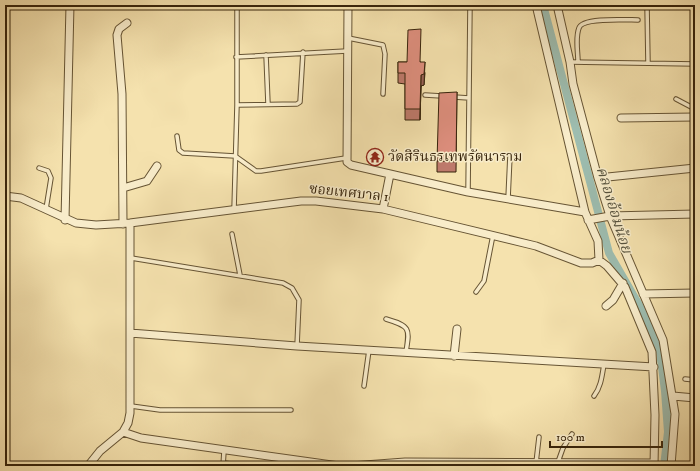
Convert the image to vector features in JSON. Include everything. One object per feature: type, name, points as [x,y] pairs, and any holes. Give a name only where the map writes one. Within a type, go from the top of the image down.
[{"type":"street","points":[[65,220],[70,5]]},
{"type":"street","points":[[348,5],[347,162],[351,165],[468,192],[585,212]]},
{"type":"street","points":[[351,466],[405,462],[654,465],[654,367],[652,352],[643,327],[622,283],[598,260],[598,241],[591,219],[585,212],[536,5]]},
{"type":"street","points":[[557,5],[574,62],[573,84],[607,216],[663,340],[673,396],[675,432],[671,466]]},
{"type":"street","points":[[88,466],[100,451],[123,432],[128,423],[131,406],[131,258],[123,188],[122,94],[117,35],[119,28],[127,23]]},
{"type":"street","points":[[620,118],[695,117]]},
{"type":"street","points":[[123,188],[147,181],[157,166]]},
{"type":"street","points":[[598,178],[695,168]]},
{"type":"street","points":[[384,209],[390,174]]},
{"type":"street","name":"ซอยเทศบาล 1","points":[[5,196],[21,198],[65,220],[84,225],[127,224],[301,201],[384,209],[494,234],[536,246],[581,263],[592,263],[598,260]]},
{"type":"street","points":[[591,219],[607,216],[695,214]]},
{"type":"street","points":[[606,306],[613,300],[622,283]]},
{"type":"street","points":[[642,294],[695,293]]},
{"type":"street","points":[[454,356],[457,329]]},
{"type":"street","points":[[130,333],[297,346],[654,367]]},
{"type":"street","points":[[673,396],[695,398]]},
{"type":"street","points":[[123,432],[141,438],[339,466]]},
{"type":"lane","points":[[234,210],[237,104],[237,5]]},
{"type":"lane","points":[[468,192],[470,5]]},
{"type":"lane","points":[[647,5],[648,63]]},
{"type":"lane","points":[[638,20],[593,20],[582,23],[579,26],[577,35],[574,62],[695,64]]},
{"type":"lane","points":[[347,38],[383,45],[385,54],[383,94]]},
{"type":"lane","points":[[236,57],[303,52],[347,51]]},
{"type":"lane","points":[[237,104],[297,104],[300,102],[303,52]]},
{"type":"lane","points":[[266,55],[268,104]]},
{"type":"lane","points":[[425,95],[469,98]]},
{"type":"lane","points":[[676,98],[695,109]]},
{"type":"lane","points":[[177,136],[179,150],[183,153],[235,156],[256,170],[261,171],[346,158]]},
{"type":"lane","points":[[508,199],[510,155]]},
{"type":"lane","points":[[40,168],[48,171],[51,178],[46,210]]},
{"type":"lane","points":[[232,234],[240,275]]},
{"type":"lane","points":[[476,292],[484,281],[494,234]]},
{"type":"lane","points":[[131,258],[283,283],[292,288],[299,300],[297,346]]},
{"type":"lane","points":[[386,318],[403,324],[408,328],[409,334],[405,353]]},
{"type":"lane","points":[[364,386],[369,350]]},
{"type":"lane","points":[[594,396],[598,391],[602,379],[604,364]]},
{"type":"lane","points":[[685,379],[695,380]]},
{"type":"lane","points":[[131,406],[160,410],[291,410]]},
{"type":"lane","points":[[557,463],[563,448],[572,434]]},
{"type":"lane","points":[[536,463],[539,437]]},
{"type":"lane","points":[[224,450],[224,464],[245,466]]},
{"type":"building","points":[[421,29],[420,62],[425,62],[424,74],[421,75],[420,109],[405,109],[405,73],[398,73],[398,62],[407,62],[408,30]]},
{"type":"building","points":[[457,92],[456,162],[437,161],[439,93]]},
{"type":"waterway","name":"คลองอ้อมน้อย","points":[[543,5],[609,253],[639,305],[660,352],[668,432],[664,466]]},
{"type":"place","name":"วัดสิรินธรเทพรัตนาราม","points":[[375,157]]}]
